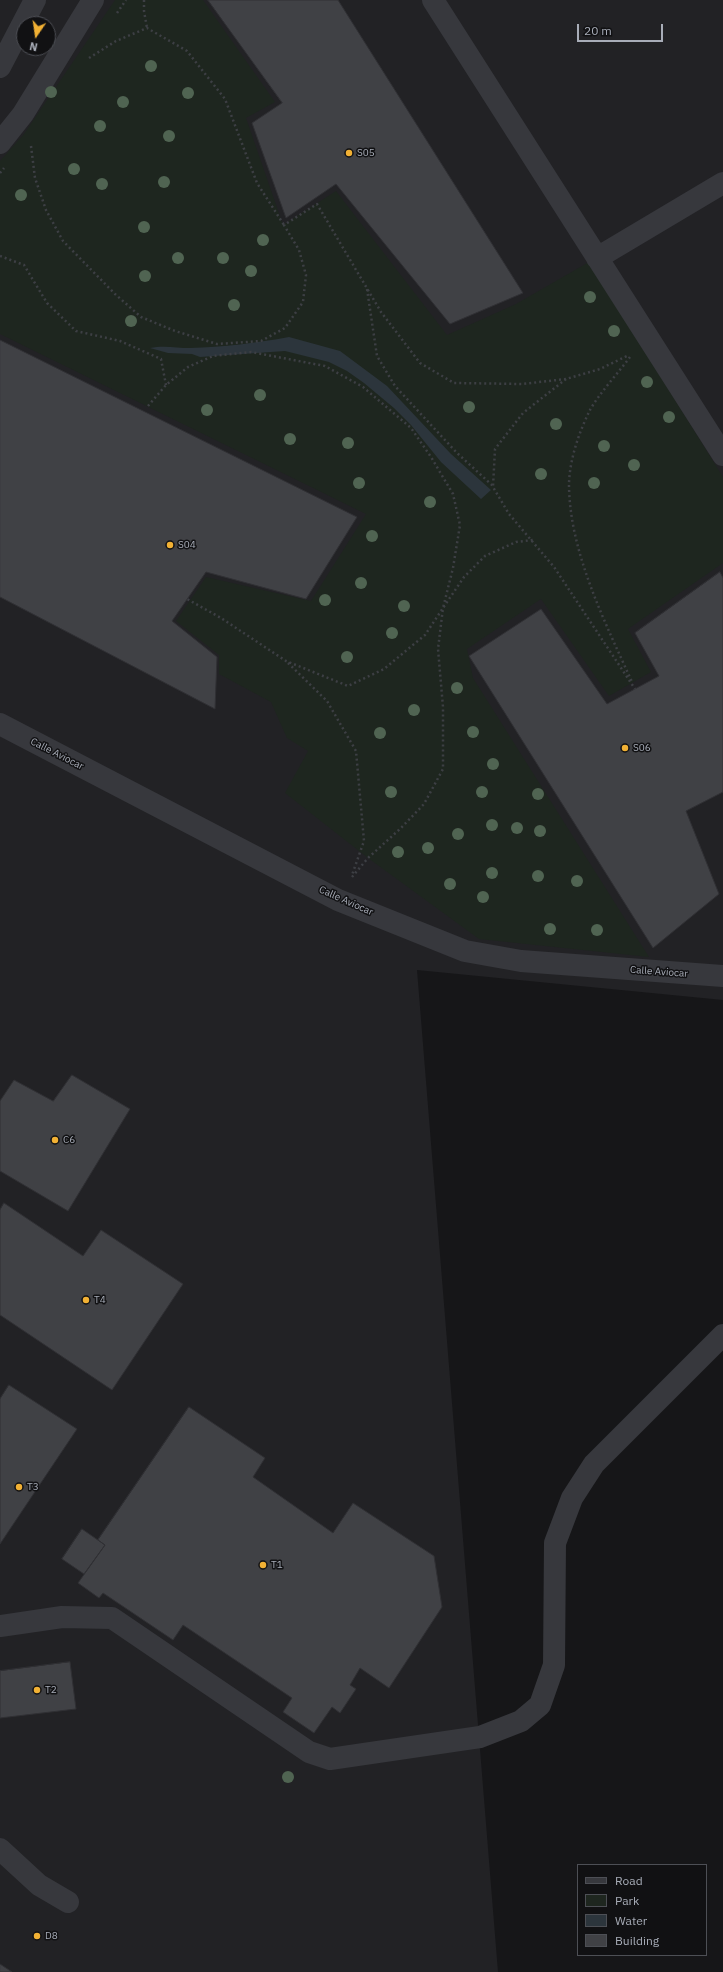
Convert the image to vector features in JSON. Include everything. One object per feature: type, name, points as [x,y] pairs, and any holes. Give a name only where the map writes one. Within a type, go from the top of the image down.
[{"type":"street","points":[[0,67],[35,0]]},
{"type":"street","points":[[0,143],[23,114],[93,0]]},
{"type":"street","points":[[433,0],[723,455]]},
{"type":"street","points":[[597,258],[723,183]]},
{"type":"street","name":"Calle Aviocar","points":[[0,724],[338,900],[465,951],[521,961],[723,976]]},
{"type":"street","points":[[0,1626],[62,1618],[112,1618],[309,1752],[330,1759],[480,1737],[520,1722],[540,1705],[554,1665],[555,1543],[572,1498],[594,1464],[723,1335]]},
{"type":"street","points":[[0,1849],[39,1885],[68,1902]]},
{"type":"path","points":[[144,0],[147,28]]},
{"type":"path","points":[[86,60],[116,41],[147,28]]},
{"type":"path","points":[[31,142],[35,178],[46,210],[63,241],[115,294],[142,318],[175,331],[217,344],[261,341],[285,328],[302,302],[306,275],[298,250],[257,183],[225,99],[187,51],[147,28]]},
{"type":"path","points":[[284,225],[317,204],[381,312],[420,363],[454,383],[522,384],[566,379],[600,369],[632,354],[590,409],[575,447],[569,485],[573,525],[593,593],[635,689],[554,567],[509,514],[493,487],[457,453],[394,386],[376,356],[366,288]]},
{"type":"path","points":[[0,256],[24,265],[47,303],[76,331],[120,341],[161,359],[166,385]]},
{"type":"path","points":[[148,406],[166,385],[188,367],[213,356],[251,352],[284,357],[325,366],[363,387],[411,428],[431,457],[453,494],[460,526],[444,608],[438,649],[444,707],[443,769],[424,804],[401,828],[368,858],[351,877]]},
{"type":"path","points":[[493,487],[495,449],[523,413],[566,379]]},
{"type":"path","points":[[286,661],[348,686],[384,669],[426,635],[464,576],[485,556],[516,542],[532,540]]},
{"type":"path","points":[[187,599],[221,618],[286,661],[327,701],[356,751],[364,841],[351,877],[338,900]]},
{"type":"shaded area","points":[[0,0],[723,0],[723,1000],[417,970],[498,1972],[0,1972]]},
{"type":"green space","points":[[115,0],[203,0],[275,102],[246,118],[283,225],[336,191],[447,335],[516,304],[589,262],[723,477],[723,563],[628,629],[651,672],[609,696],[541,599],[467,649],[473,678],[649,957],[479,939],[368,858],[285,793],[308,751],[287,738],[271,702],[219,674],[219,655],[176,621],[206,577],[311,601],[366,514],[0,334],[0,161],[24,134]]},
{"type":"water","points":[[289,337],[340,351],[387,386],[451,454],[491,490],[481,499],[441,462],[411,425],[394,408],[364,383],[347,371],[329,362],[285,351],[200,357],[192,354],[168,353],[150,348],[215,347]]},
{"type":"building","name":"S05","points":[[208,0],[338,0],[523,293],[450,324],[336,184],[286,218],[252,123],[282,103]]},
{"type":"building","name":"S04","points":[[0,340],[357,517],[306,599],[206,572],[172,621],[217,657],[215,709],[0,597]]},
{"type":"building","name":"S06","points":[[720,572],[723,578],[723,792],[686,811],[719,894],[653,948],[469,656],[541,609],[607,704],[659,676],[635,633]]},
{"type":"building","name":"C6","points":[[72,1075],[130,1109],[68,1211],[0,1171],[0,1101],[14,1080],[53,1101]]},
{"type":"building","name":"T4","points":[[4,1203],[83,1256],[101,1230],[183,1284],[112,1390],[0,1315],[0,1210]]},
{"type":"building","name":"T3","points":[[9,1385],[77,1429],[0,1544],[0,1399]]},
{"type":"building","name":"T1","points":[[189,1407],[265,1458],[253,1477],[333,1533],[353,1503],[434,1556],[442,1607],[389,1688],[360,1668],[350,1685],[356,1689],[340,1713],[332,1707],[314,1733],[283,1712],[292,1698],[183,1625],[173,1640],[103,1593],[99,1598],[78,1583],[105,1545],[98,1540]]},
{"type":"building","points":[[82,1529],[105,1545],[84,1574],[62,1559]]},
{"type":"building","name":"T2","points":[[70,1662],[76,1709],[0,1718],[0,1671]]},
{"type":"building","points":[[0,1964],[12,1972],[0,1972]]},
{"type":"place","name":"S05","points":[[349,153]]},
{"type":"place","name":"S04","points":[[170,545]]},
{"type":"place","name":"S06","points":[[625,748]]},
{"type":"place","name":"C6","points":[[55,1140]]},
{"type":"place","name":"T4","points":[[86,1300]]},
{"type":"place","name":"T3","points":[[19,1487]]},
{"type":"place","name":"T1","points":[[263,1565]]},
{"type":"place","name":"T2","points":[[37,1690]]},
{"type":"place","name":"D8","points":[[37,1936]]}]
